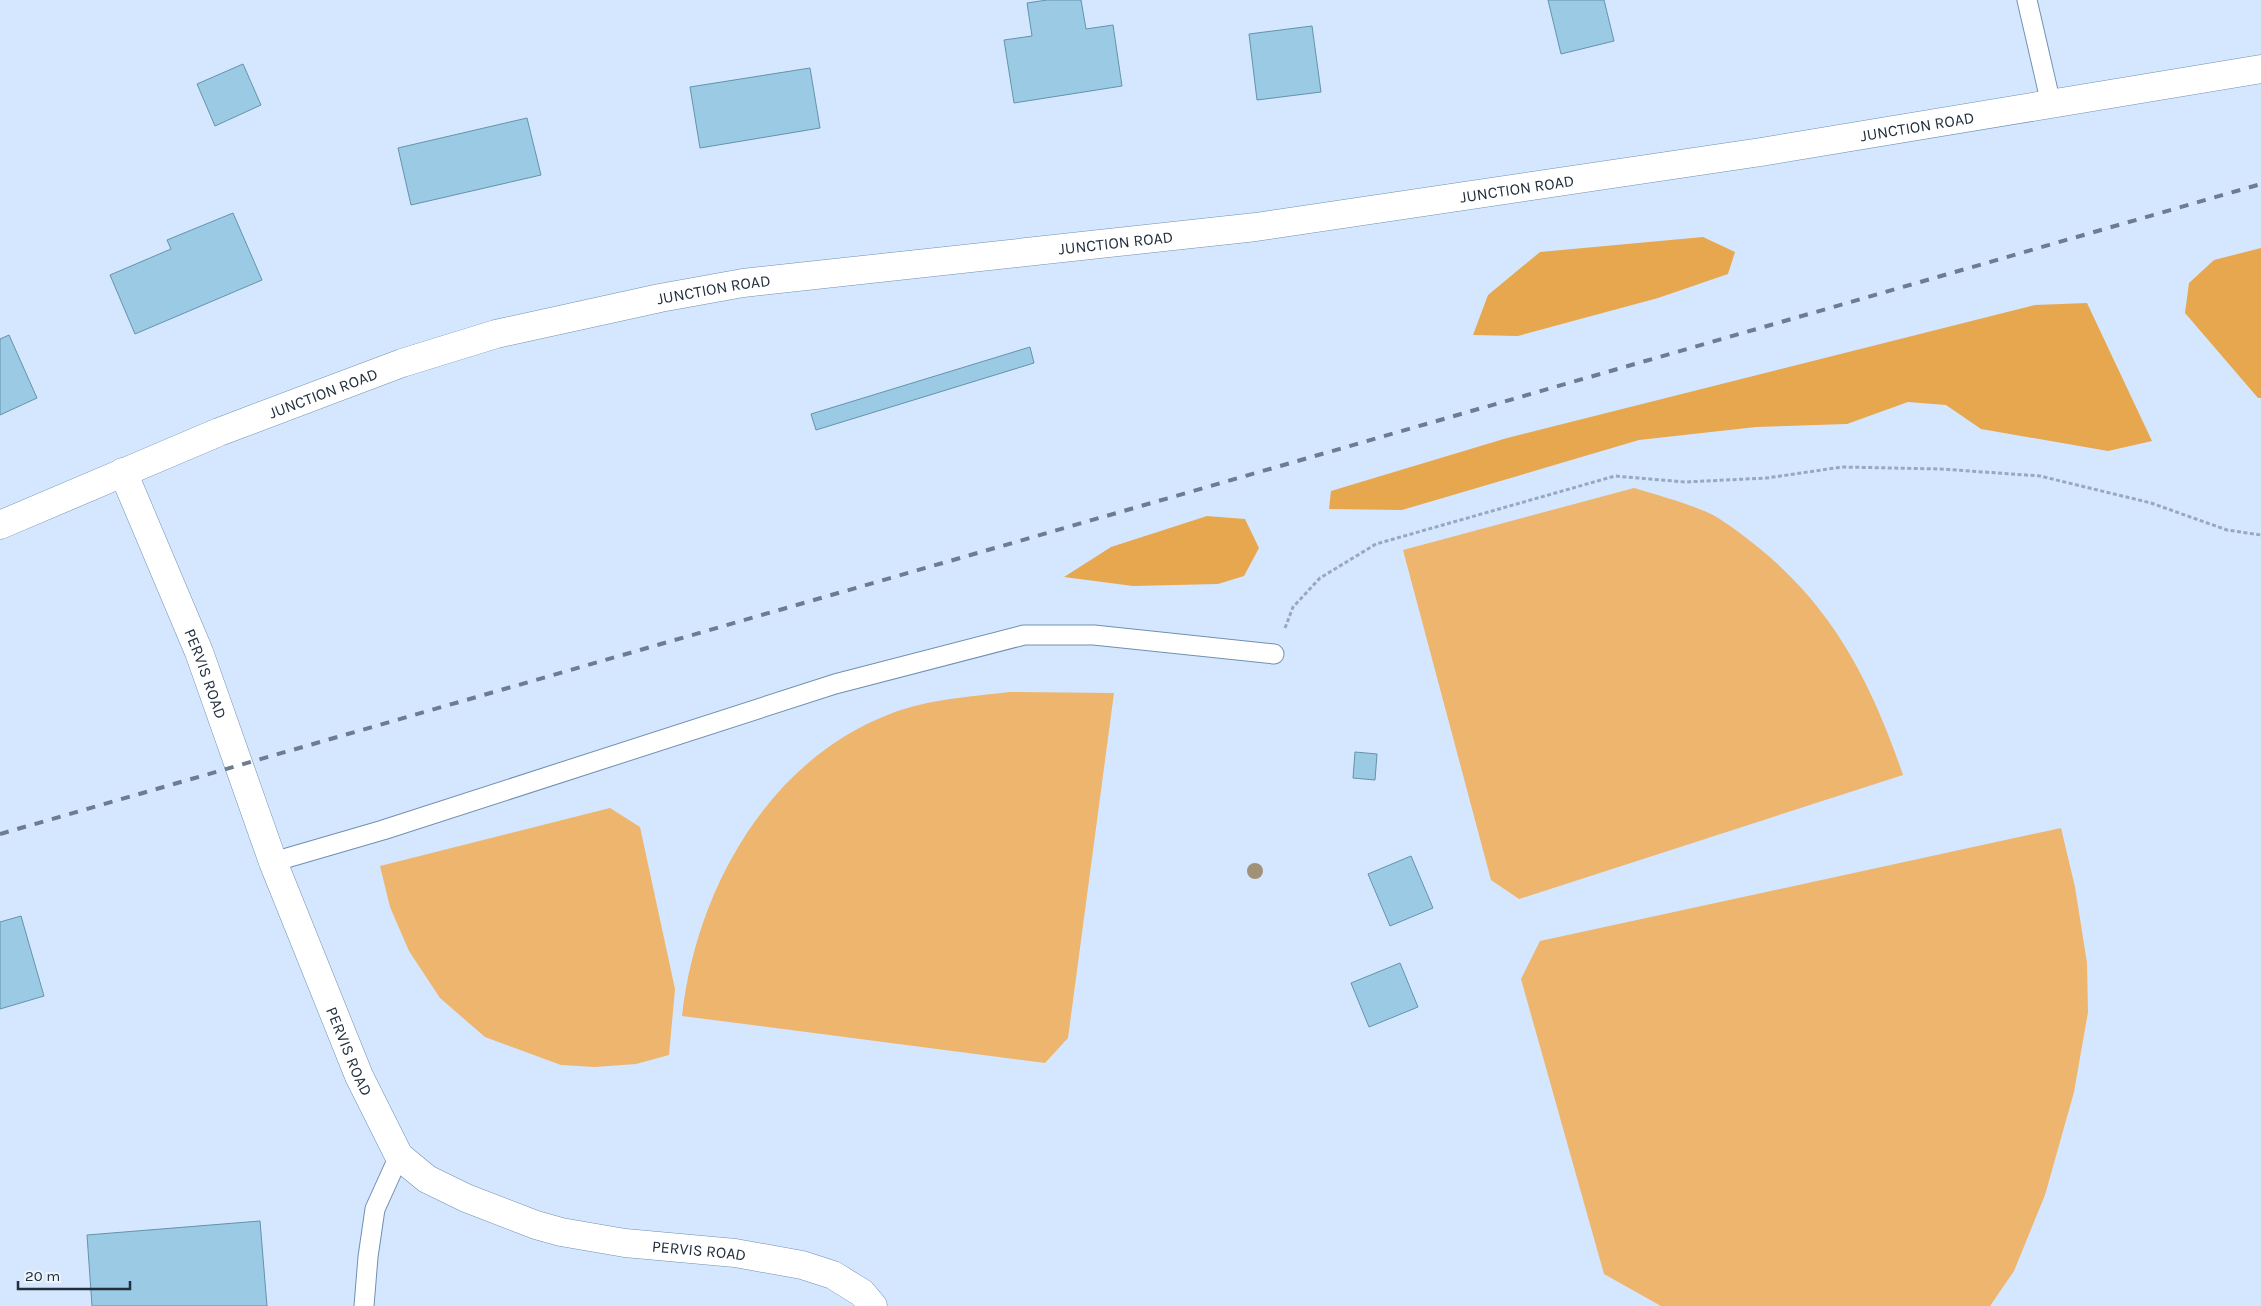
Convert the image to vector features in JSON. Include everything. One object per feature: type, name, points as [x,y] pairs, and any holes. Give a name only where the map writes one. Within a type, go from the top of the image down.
[{"type":"street","name":"JUNCTION ROAD","points":[[0,525],[220,432],[402,363],[496,334],[660,298],[743,283],[1256,227],[1751,154],[2261,69]]},
{"type":"street","name":"PERVIS ROAD","points":[[123,472],[199,652],[273,862],[359,1076],[399,1156],[427,1179],[466,1198],[536,1225],[561,1232],[624,1243],[735,1253],[802,1265],[833,1274],[862,1293],[873,1306]]},
{"type":"lane","points":[[2027,0],[2050,104]]},
{"type":"lane","points":[[273,862],[383,830],[835,684],[1024,635],[1094,636],[1274,654]]},
{"type":"lane","points":[[364,1306],[368,1257],[375,1209],[399,1156]]},
{"type":"path","points":[[1274,654],[1293,606],[1320,578],[1376,544],[1615,476],[1685,482],[1767,478],[1842,467],[2040,476],[2151,503],[2227,530],[2261,535]]},
{"type":"shaded area","points":[[1703,237],[1735,252],[1728,274],[1658,298],[1518,336],[1473,335],[1488,295],[1540,252]]},
{"type":"shaded area","points":[[2261,248],[2261,398],[2258,398],[2185,313],[2189,283],[2214,260]]},
{"type":"shaded area","points":[[2087,303],[2152,441],[2108,451],[1981,429],[1946,405],[1908,402],[1847,424],[1756,427],[1639,440],[1402,510],[1329,509],[1331,491],[1507,438],[2035,305]]},
{"type":"shaded area","points":[[1634,488],[1684,503],[1713,515],[1748,539],[1786,572],[1830,623],[1848,651],[1878,710],[1903,775],[1519,899],[1491,880],[1403,550]]},
{"type":"shaded area","points":[[1207,516],[1245,519],[1259,548],[1244,576],[1218,584],[1133,586],[1064,577],[1111,547]]},
{"type":"shaded area","points":[[1009,692],[1114,693],[1068,1038],[1045,1063],[682,1016],[690,969],[703,923],[722,878],[745,836],[774,797],[808,763],[846,735],[904,709],[964,697]]},
{"type":"shaded area","points":[[610,808],[640,827],[675,989],[669,1055],[636,1064],[595,1067],[561,1065],[485,1037],[440,998],[409,951],[390,907],[380,866]]},
{"type":"shaded area","points":[[2061,828],[2075,887],[2087,963],[2088,1012],[2074,1092],[2045,1195],[2014,1271],[1990,1306],[1661,1306],[1604,1274],[1521,979],[1540,941]]},
{"type":"building","points":[[1047,0],[1081,0],[1086,29],[1113,25],[1122,86],[1014,103],[1004,40],[1032,36],[1027,3]]},
{"type":"building","points":[[1548,0],[1604,0],[1614,41],[1561,54]]},
{"type":"building","points":[[1312,26],[1321,92],[1257,100],[1249,34]]},
{"type":"building","points":[[243,64],[261,105],[215,126],[197,84]]},
{"type":"building","points":[[810,68],[820,128],[700,148],[690,87]]},
{"type":"building","points":[[527,118],[541,175],[411,205],[398,148]]},
{"type":"building","points":[[233,213],[262,280],[135,334],[110,275],[171,249],[167,240]]},
{"type":"building","points":[[9,335],[37,398],[0,415],[0,339]]},
{"type":"building","points":[[1030,347],[1034,363],[816,430],[811,414]]},
{"type":"building","points":[[1355,752],[1377,754],[1375,780],[1353,778]]},
{"type":"building","points":[[1411,856],[1433,908],[1390,926],[1368,874]]},
{"type":"building","points":[[21,916],[44,996],[0,1009],[0,922]]},
{"type":"building","points":[[1400,963],[1418,1007],[1369,1027],[1351,983]]},
{"type":"building","points":[[260,1221],[267,1306],[92,1306],[87,1235]]},
{"type":"railway","points":[[0,834],[2261,184]]}]
